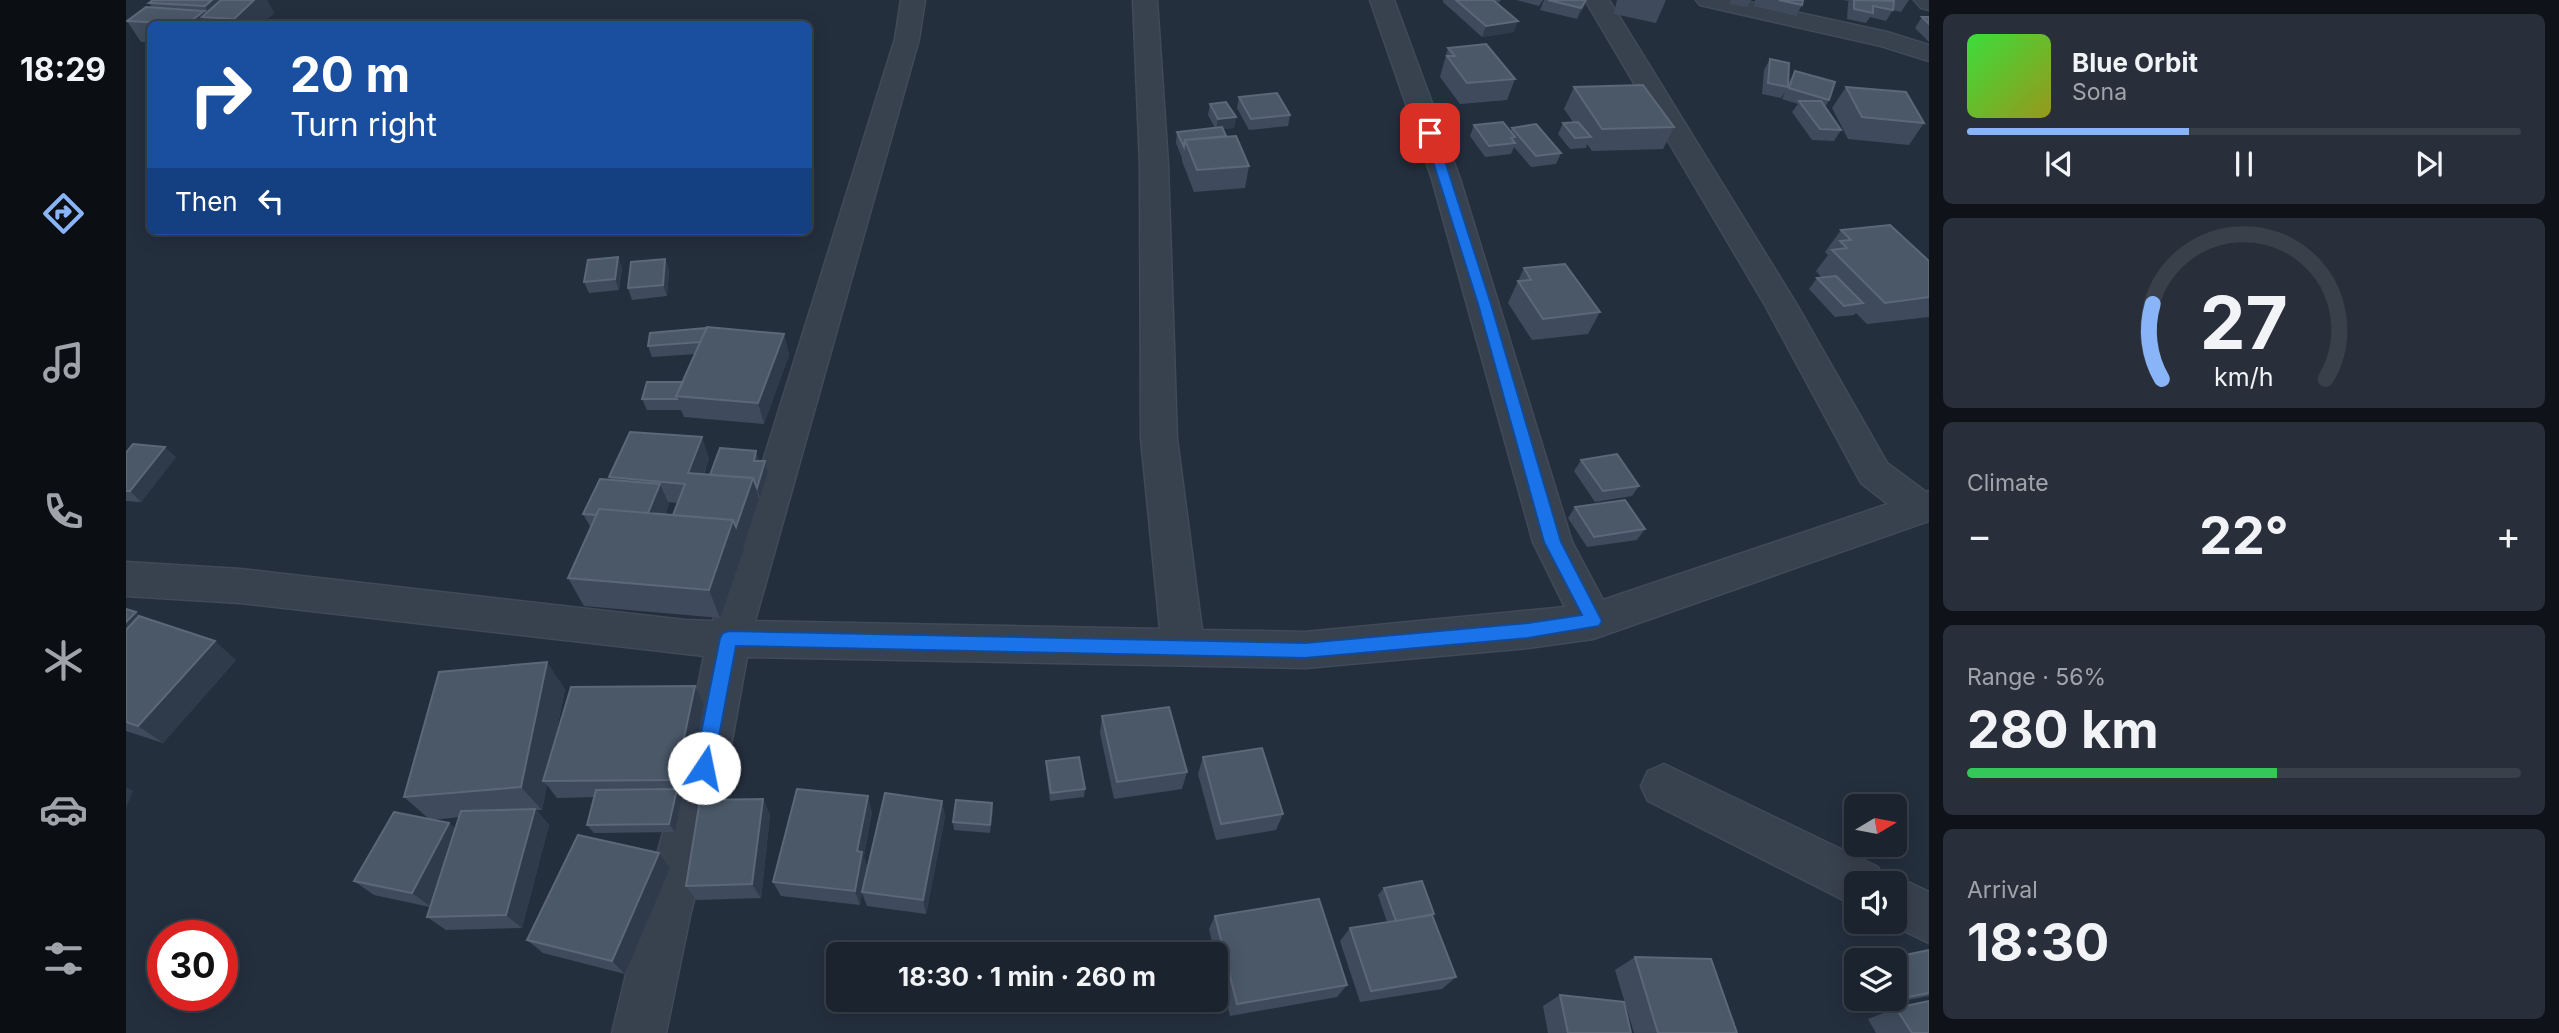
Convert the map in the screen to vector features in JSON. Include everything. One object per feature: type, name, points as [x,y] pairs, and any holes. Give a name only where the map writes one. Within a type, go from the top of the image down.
[{"type":"street","points":[[639,1033],[665,916],[704,768],[729,638],[907,39],[913,0]]},
{"type":"street","points":[[1145,0],[1154,164],[1160,439],[1183,648]]},
{"type":"street","points":[[1382,0],[1450,191],[1553,542],[1593,621]]},
{"type":"street","points":[[1597,0],[1781,305],[1874,473],[1925,508]]},
{"type":"street","points":[[1708,0],[1929,52]]},
{"type":"street","points":[[126,579],[240,586],[684,638],[1305,650],[1528,630],[1593,621],[1741,568],[1925,508]]},
{"type":"street","points":[[1664,786],[1844,876]]},
{"type":"street","points":[[1907,907],[1929,918]]},
{"type":"building","points":[[153,0],[212,0],[205,6],[149,3]]},
{"type":"building","points":[[221,0],[254,0],[234,19],[202,17]]},
{"type":"building","points":[[1456,0],[1493,0],[1518,21],[1486,26]]},
{"type":"building","points":[[1548,0],[1586,0],[1581,8]]},
{"type":"building","points":[[1779,0],[1803,0],[1802,5]]},
{"type":"building","points":[[1854,0],[1894,1],[1893,10],[1873,6],[1873,13],[1854,9]]},
{"type":"building","points":[[146,7],[204,11],[191,21],[127,21]]},
{"type":"building","points":[[1486,44],[1515,79],[1467,83],[1447,56],[1455,56],[1448,48]]},
{"type":"building","points":[[1770,59],[1789,63],[1788,87],[1768,83]]},
{"type":"building","points":[[1795,71],[1835,82],[1829,100],[1789,88]]},
{"type":"building","points":[[1643,85],[1674,127],[1602,129],[1574,87]]},
{"type":"building","points":[[1846,87],[1906,92],[1924,123],[1862,117]]},
{"type":"building","points":[[1277,93],[1290,115],[1251,119],[1239,97]]},
{"type":"building","points":[[1799,101],[1821,101],[1841,130],[1820,129]]},
{"type":"building","points":[[1226,102],[1236,117],[1218,119],[1210,104]]},
{"type":"building","points":[[1503,122],[1515,137],[1511,138],[1515,143],[1489,146],[1474,125]]},
{"type":"building","points":[[1578,122],[1591,137],[1575,138],[1563,123]]},
{"type":"building","points":[[1536,124],[1561,153],[1536,156],[1512,128]]},
{"type":"building","points":[[1222,127],[1226,136],[1185,140],[1184,147],[1177,132]]},
{"type":"building","points":[[1236,136],[1249,166],[1197,170],[1185,140]]},
{"type":"building","points":[[1890,225],[1929,261],[1929,297],[1885,303],[1832,250],[1847,248],[1840,241],[1851,240],[1841,230]]},
{"type":"building","points":[[618,257],[615,279],[584,282],[588,260]]},
{"type":"building","points":[[665,259],[663,285],[628,288],[631,262]]},
{"type":"building","points":[[1565,264],[1600,312],[1543,319],[1518,281],[1531,280],[1524,268]]},
{"type":"building","points":[[1836,276],[1863,303],[1844,306],[1817,278]]},
{"type":"building","points":[[707,327],[784,334],[758,403],[676,396]]},
{"type":"building","points":[[707,328],[700,342],[648,346],[650,333]]},
{"type":"building","points":[[647,382],[683,382],[677,399],[642,399]]},
{"type":"building","points":[[630,432],[702,437],[688,473],[753,478],[736,527],[733,520],[673,515],[685,484],[609,477]]},
{"type":"building","points":[[133,444],[165,447],[130,491],[126,491],[126,453]]},
{"type":"building","points":[[720,448],[756,451],[754,461],[765,461],[757,488],[753,478],[710,475]]},
{"type":"building","points":[[1617,454],[1639,486],[1603,491],[1581,460]]},
{"type":"building","points":[[600,479],[660,484],[648,513],[599,509],[596,515],[583,514]]},
{"type":"building","points":[[1625,500],[1645,529],[1594,537],[1575,507]]},
{"type":"building","points":[[599,509],[733,520],[709,590],[568,578]]},
{"type":"building","points":[[126,609],[136,612],[126,622]]},
{"type":"building","points":[[139,616],[215,641],[138,726],[126,722],[126,630]]},
{"type":"building","points":[[547,662],[521,787],[404,797],[439,672]]},
{"type":"building","points":[[695,686],[675,780],[543,781],[571,687]]},
{"type":"building","points":[[1169,707],[1187,772],[1117,782],[1102,716]]},
{"type":"building","points":[[1262,748],[1283,814],[1221,824],[1203,757]]},
{"type":"building","points":[[1079,757],[1085,789],[1051,793],[1046,761]]},
{"type":"building","points":[[677,789],[669,824],[587,825],[596,790]]},
{"type":"building","points":[[797,789],[868,796],[857,851],[862,852],[855,891],[773,882]]},
{"type":"building","points":[[885,793],[942,801],[923,900],[862,892]]},
{"type":"building","points":[[763,799],[752,884],[686,886],[700,800]]},
{"type":"building","points":[[956,800],[992,803],[990,825],[953,822]]},
{"type":"building","points":[[535,809],[506,915],[427,917],[461,811]]},
{"type":"building","points":[[394,812],[449,823],[412,893],[354,881]]},
{"type":"building","points":[[578,835],[659,853],[612,961],[527,940]]},
{"type":"building","points":[[1422,881],[1434,914],[1396,921],[1384,888]]},
{"type":"building","points":[[1319,899],[1347,985],[1237,1004],[1228,968],[1228,942],[1222,942],[1215,916]]},
{"type":"building","points":[[1432,915],[1456,977],[1371,991],[1350,928]]},
{"type":"building","points":[[1929,950],[1929,993],[1907,997],[1907,955]]},
{"type":"building","points":[[1635,957],[1711,959],[1737,1033],[1658,1033]]},
{"type":"building","points":[[1560,995],[1624,1002],[1631,1033],[1568,1033]]},
{"type":"building","points":[[1929,1001],[1929,1033],[1912,1033],[1898,1011],[1907,1011],[1907,1006]]},
{"type":"route","points":[[704,768],[729,638],[1305,650],[1528,630],[1593,621],[1553,542],[1485,304],[1430,133]]}]
